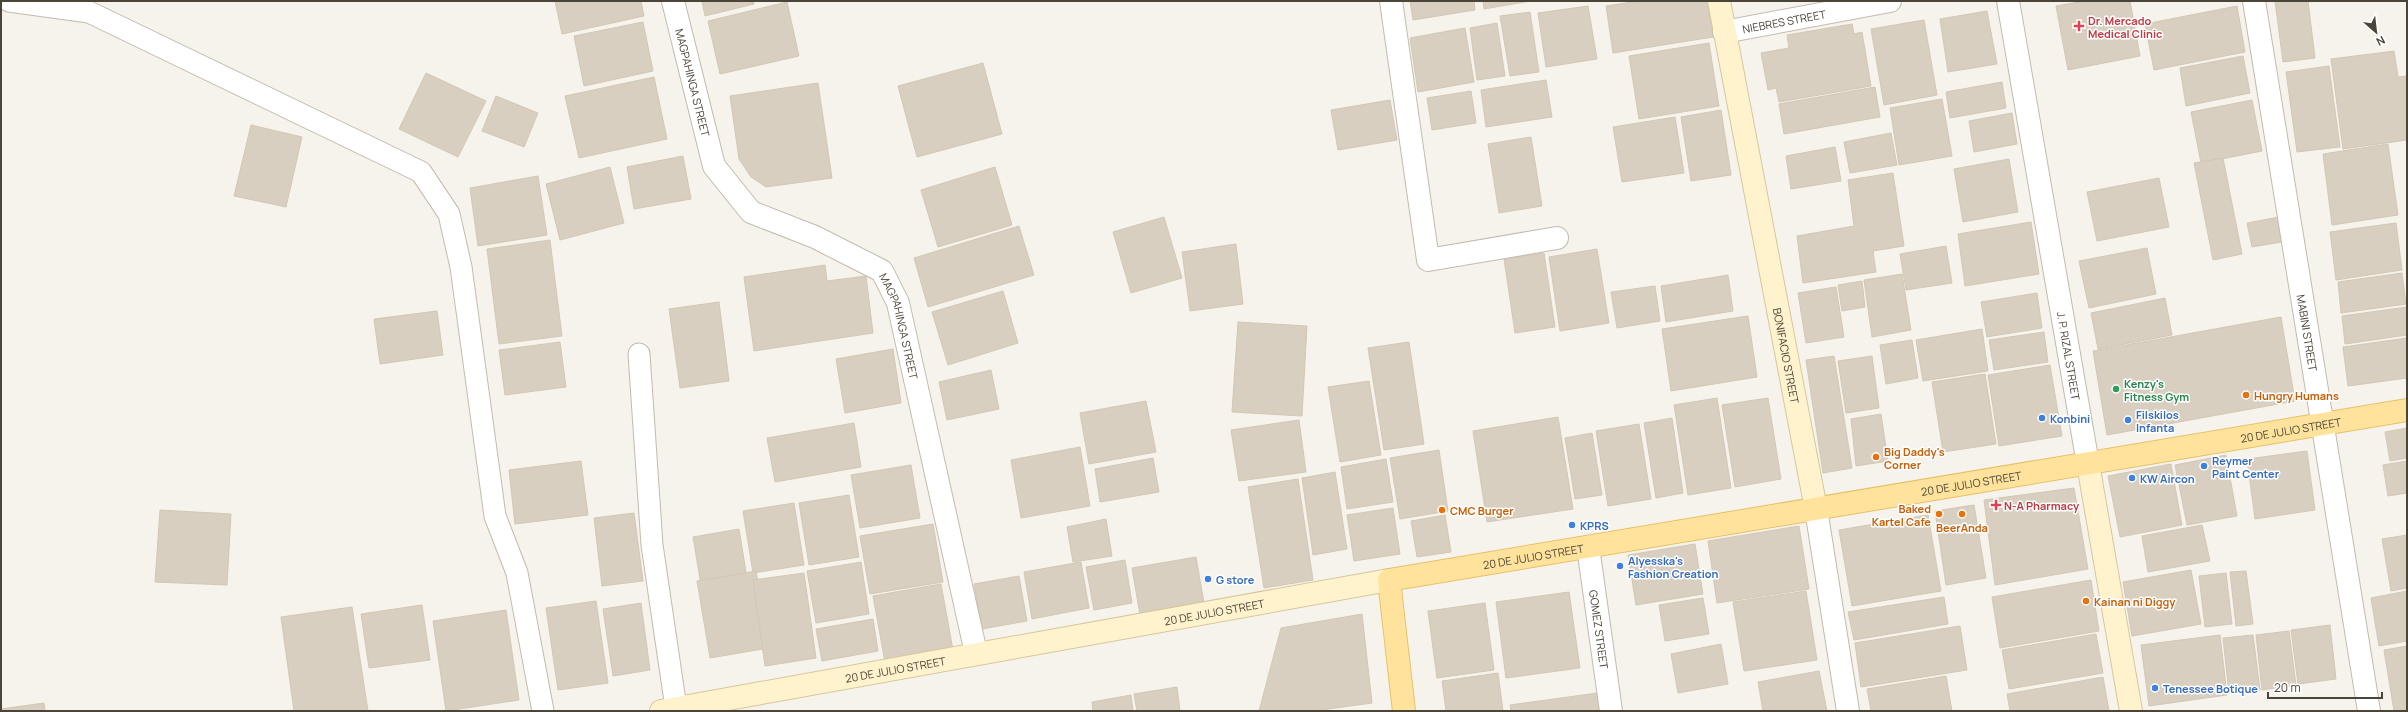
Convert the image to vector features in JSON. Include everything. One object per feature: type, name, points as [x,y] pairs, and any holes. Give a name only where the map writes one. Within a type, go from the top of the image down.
[{"type":"main road","name":"20 DE JULIO STREET","points":[[1389,580],[2407,410]]},
{"type":"main road","points":[[1389,580],[1404,711]]},
{"type":"street","name":"MAGPAHINGA STREET","points":[[673,1],[714,166],[751,212],[815,238],[882,271],[898,303],[976,653]]},
{"type":"street","points":[[1392,1],[1428,260],[1557,238]]},
{"type":"street","name":"BONIFACIO STREET","points":[[1719,1],[1816,509],[1848,711]]},
{"type":"street","name":"NIEBRES STREET","points":[[1724,32],[1890,1]]},
{"type":"street","name":"J. P. RIZAL STREET","points":[[2008,1],[2131,711]]},
{"type":"street","name":"MABINI STREET","points":[[2254,1],[2369,711]]},
{"type":"street","name":"GOMEZ STREET","points":[[1588,547],[1611,711]]},
{"type":"street","name":"20 DE JULIO STREET","points":[[668,710],[976,653],[1389,580]]},
{"type":"lane","points":[[9,1],[89,12],[421,172],[449,214],[461,267],[495,516],[517,573],[543,711]]},
{"type":"lane","points":[[639,354],[652,546],[668,710]]},
{"type":"building","points":[[555,1],[641,1],[644,16],[562,34]]},
{"type":"building","points":[[702,1],[754,1],[754,4],[705,16]]},
{"type":"building","points":[[1410,1],[1474,1],[1475,10],[1413,20]]},
{"type":"building","points":[[1483,1],[1531,1],[1484,9]]},
{"type":"building","points":[[1639,1],[1708,1],[1713,37],[1613,53],[1606,6]]},
{"type":"building","points":[[2084,1],[2130,1],[2140,56],[2068,70],[2056,6]]},
{"type":"building","points":[[2275,1],[2308,1],[2315,58],[2283,62]]},
{"type":"building","points":[[787,2],[799,56],[720,74],[708,21]]},
{"type":"building","points":[[1588,6],[1597,59],[1546,67],[1538,13]]},
{"type":"building","points":[[2237,6],[2245,52],[2154,70],[2145,24]]},
{"type":"building","points":[[1987,11],[1997,64],[1948,72],[1940,19]]},
{"type":"building","points":[[1530,12],[1539,72],[1510,76],[1500,16]]},
{"type":"building","points":[[1924,20],[1937,95],[1884,105],[1871,29]]},
{"type":"building","points":[[643,22],[653,71],[584,86],[574,36]]},
{"type":"building","points":[[1497,23],[1505,76],[1477,80],[1470,28]]},
{"type":"building","points":[[1852,24],[1854,34],[1862,32],[1871,86],[1779,102],[1776,88],[1768,90],[1761,53],[1789,48],[1787,35]]},
{"type":"building","points":[[1465,28],[1474,82],[1418,92],[1410,38]]},
{"type":"building","points":[[1709,43],[1719,106],[1639,119],[1629,56]]},
{"type":"building","points":[[2394,51],[2398,77],[2407,76],[2407,140],[2343,149],[2331,59]]},
{"type":"building","points":[[2243,56],[2250,93],[2186,106],[2180,68]]},
{"type":"building","points":[[983,63],[1002,134],[917,157],[898,86]]},
{"type":"building","points":[[2329,66],[2340,147],[2297,152],[2286,72]]},
{"type":"building","points":[[426,73],[486,101],[458,157],[399,129]]},
{"type":"building","points":[[654,77],[667,139],[579,158],[565,96]]},
{"type":"building","points":[[1546,80],[1552,117],[1486,127],[1481,90]]},
{"type":"building","points":[[2002,82],[2006,108],[1950,118],[1946,92]]},
{"type":"building","points":[[818,83],[832,178],[766,187],[751,177],[739,159],[730,96]]},
{"type":"building","points":[[1875,87],[1880,117],[1784,134],[1779,104]]},
{"type":"building","points":[[1471,91],[1476,123],[1432,130],[1427,98]]},
{"type":"building","points":[[496,96],[538,113],[524,147],[482,131]]},
{"type":"building","points":[[1942,99],[1952,156],[1899,165],[1890,108]]},
{"type":"building","points":[[1390,100],[1397,140],[1338,150],[1331,110]]},
{"type":"building","points":[[2252,100],[2262,151],[2201,163],[2191,112]]},
{"type":"building","points":[[1721,110],[1731,175],[1691,181],[1681,117]]},
{"type":"building","points":[[2012,113],[2017,144],[1974,152],[1969,121]]},
{"type":"building","points":[[1675,117],[1684,173],[1622,182],[1613,127]]},
{"type":"building","points":[[251,125],[302,137],[286,207],[234,196]]},
{"type":"building","points":[[1891,133],[1897,165],[1850,173],[1844,142]]},
{"type":"building","points":[[1531,137],[1542,206],[1499,213],[1488,144]]},
{"type":"building","points":[[2388,144],[2398,215],[2332,225],[2323,154]]},
{"type":"building","points":[[1835,147],[1841,181],[1791,189],[1786,156]]},
{"type":"building","points":[[683,156],[691,199],[634,209],[627,167]]},
{"type":"building","points":[[2223,158],[2242,254],[2213,260],[2194,163]]},
{"type":"building","points":[[2009,159],[2018,212],[1963,222],[1954,169]]},
{"type":"building","points":[[610,167],[624,223],[560,240],[546,184]]},
{"type":"building","points":[[995,167],[1012,225],[938,247],[921,190]]},
{"type":"building","points":[[1893,173],[1904,246],[1873,251],[1876,272],[1803,283],[1797,236],[1854,226],[1848,180]]},
{"type":"building","points":[[538,176],[547,235],[478,246],[470,188]]},
{"type":"building","points":[[2159,178],[2169,227],[2097,241],[2087,192]]},
{"type":"building","points":[[2284,216],[2288,241],[2252,247],[2247,223]]},
{"type":"building","points":[[1164,217],[1182,278],[1131,293],[1113,232]]},
{"type":"building","points":[[2031,222],[2039,274],[1965,286],[1958,234]]},
{"type":"building","points":[[2396,223],[2402,270],[2336,280],[2330,232]]},
{"type":"building","points":[[1019,226],[1034,275],[928,307],[914,258]]},
{"type":"building","points":[[550,240],[562,336],[499,344],[487,249]]},
{"type":"building","points":[[1236,244],[1243,304],[1190,311],[1182,252]]},
{"type":"building","points":[[1946,246],[1952,283],[1906,290],[1900,254]]},
{"type":"building","points":[[2147,248],[2156,294],[2089,308],[2079,261]]},
{"type":"building","points":[[1597,249],[1609,323],[1560,331],[1549,257]]},
{"type":"building","points":[[1544,253],[1555,327],[1515,333],[1504,259]]},
{"type":"building","points":[[825,265],[827,281],[866,276],[873,333],[754,351],[744,277]]},
{"type":"building","points":[[2402,273],[2406,304],[2341,313],[2338,282]]},
{"type":"building","points":[[1902,274],[1911,330],[1872,337],[1864,280]]},
{"type":"building","points":[[1728,275],[1733,311],[1666,322],[1661,286]]},
{"type":"building","points":[[1862,281],[1865,307],[1842,311],[1838,285]]},
{"type":"building","points":[[1655,286],[1660,321],[1617,328],[1611,292]]},
{"type":"building","points":[[1836,287],[1844,337],[1806,343],[1798,293]]},
{"type":"building","points":[[1003,291],[1018,343],[948,365],[932,312]]},
{"type":"building","points":[[2037,293],[2042,328],[1987,337],[1981,302]]},
{"type":"building","points":[[2165,298],[2172,335],[2098,349],[2091,313]]},
{"type":"building","points":[[719,302],[729,381],[680,388],[669,309]]},
{"type":"building","points":[[2407,307],[2407,335],[2345,344],[2342,316]]},
{"type":"building","points":[[437,311],[443,355],[380,364],[374,319]]},
{"type":"building","points":[[1748,316],[1757,377],[1671,391],[1662,329]]},
{"type":"building","points":[[2281,317],[2295,401],[2107,435],[2093,351]]},
{"type":"building","points":[[1238,322],[1307,326],[1302,416],[1232,412]]},
{"type":"building","points":[[1982,329],[1988,371],[1923,381],[1916,340]]},
{"type":"building","points":[[2044,332],[2048,362],[1994,370],[1989,340]]},
{"type":"building","points":[[2407,338],[2407,378],[2348,386],[2343,347]]},
{"type":"building","points":[[1912,340],[1918,378],[1886,384],[1880,345]]},
{"type":"building","points":[[560,342],[566,387],[505,395],[499,350]]},
{"type":"building","points":[[1409,342],[1424,444],[1384,450],[1368,348]]},
{"type":"building","points":[[893,349],[901,403],[845,413],[836,359]]},
{"type":"building","points":[[1834,356],[1852,468],[1823,473],[1806,360]]},
{"type":"building","points":[[1872,356],[1879,408],[1846,413],[1838,361]]},
{"type":"building","points":[[2050,365],[2062,436],[1999,446],[1988,375]]},
{"type":"building","points":[[991,370],[999,409],[947,420],[939,382]]},
{"type":"building","points":[[1985,374],[1996,444],[1943,452],[1932,382]]},
{"type":"building","points":[[1369,381],[1381,455],[1340,462],[1328,387]]},
{"type":"building","points":[[1717,398],[1731,488],[1688,495],[1674,405]]},
{"type":"building","points":[[1768,398],[1781,479],[1735,487],[1722,405]]},
{"type":"building","points":[[1146,401],[1156,452],[1089,464],[1080,413]]},
{"type":"building","points":[[1881,414],[1888,461],[1856,466],[1851,419]]},
{"type":"building","points":[[1558,417],[1573,509],[1487,522],[1473,431]]},
{"type":"building","points":[[1672,418],[1683,493],[1656,498],[1644,423]]},
{"type":"building","points":[[1299,420],[1306,472],[1239,481],[1231,430]]},
{"type":"building","points":[[854,423],[861,467],[775,482],[767,438]]},
{"type":"building","points":[[1639,424],[1651,499],[1608,506],[1596,431]]},
{"type":"building","points":[[2407,428],[2407,458],[2390,461],[2385,432]]},
{"type":"building","points":[[1592,433],[1602,495],[1575,499],[1565,438]]},
{"type":"building","points":[[1080,447],[1090,506],[1021,518],[1011,460]]},
{"type":"building","points":[[1439,450],[1448,511],[1400,519],[1390,458]]},
{"type":"building","points":[[2307,451],[2315,510],[2255,519],[2247,459]]},
{"type":"building","points":[[2226,455],[2237,516],[2187,525],[2175,465]]},
{"type":"building","points":[[1153,458],[1159,492],[1100,502],[1095,469]]},
{"type":"building","points":[[1386,459],[1393,502],[1347,509],[1341,467]]},
{"type":"building","points":[[581,461],[588,515],[515,524],[509,470]]},
{"type":"building","points":[[2407,461],[2407,493],[2388,496],[2383,465]]},
{"type":"building","points":[[2171,464],[2182,525],[2120,537],[2108,476]]},
{"type":"building","points":[[911,465],[920,518],[860,528],[851,475]]},
{"type":"building","points":[[1335,472],[1347,549],[1313,555],[1302,478]]},
{"type":"building","points":[[1298,479],[1313,580],[1264,588],[1248,487]]},
{"type":"building","points":[[2074,488],[2088,569],[1995,585],[1984,500]]},
{"type":"building","points":[[849,495],[859,557],[809,565],[799,503]]},
{"type":"building","points":[[794,503],[804,565],[753,573],[743,511]]},
{"type":"building","points":[[1974,505],[1986,578],[1946,585],[1935,511]]},
{"type":"building","points":[[1393,508],[1400,554],[1354,561],[1347,515]]},
{"type":"building","points":[[160,510],[231,514],[227,585],[155,582]]},
{"type":"building","points":[[634,513],[643,581],[602,586],[594,518]]},
{"type":"building","points":[[1445,515],[1451,552],[1417,557],[1411,521]]},
{"type":"building","points":[[1928,515],[1941,591],[1852,606],[1839,530]]},
{"type":"building","points":[[1106,519],[1112,556],[1073,562],[1067,527]]},
{"type":"building","points":[[933,524],[943,582],[870,594],[860,536]]},
{"type":"building","points":[[2202,525],[2210,561],[2148,572],[2142,536]]},
{"type":"building","points":[[1799,526],[1809,589],[1717,603],[1708,541]]},
{"type":"building","points":[[739,529],[747,578],[701,585],[693,537]]},
{"type":"building","points":[[2407,535],[2407,588],[2391,591],[2382,539]]},
{"type":"building","points":[[1695,544],[1703,594],[1636,605],[1628,555]]},
{"type":"building","points":[[1196,557],[1204,603],[1140,615],[1132,568]]},
{"type":"building","points":[[1125,560],[1132,603],[1094,610],[1086,567]]},
{"type":"building","points":[[861,562],[869,614],[816,623],[807,571]]},
{"type":"building","points":[[1081,562],[1089,608],[1032,619],[1024,572]]},
{"type":"building","points":[[2191,570],[2201,624],[2132,636],[2123,582]]},
{"type":"building","points":[[756,571],[769,648],[710,658],[697,581]]},
{"type":"building","points":[[2246,571],[2253,624],[2236,626],[2230,572]]},
{"type":"building","points":[[804,573],[816,658],[765,666],[753,580]]},
{"type":"building","points":[[2226,573],[2232,624],[2205,627],[2199,576]]},
{"type":"building","points":[[1019,576],[1027,621],[982,629],[974,584]]},
{"type":"building","points":[[2091,580],[2099,631],[2000,648],[1992,597]]},
{"type":"building","points":[[941,584],[953,650],[885,662],[873,596]]},
{"type":"building","points":[[1806,591],[1817,660],[1744,671],[1733,602]]},
{"type":"building","points":[[2407,591],[2407,641],[2379,646],[2371,598]]},
{"type":"building","points":[[1569,592],[1580,668],[1506,678],[1496,602]]},
{"type":"building","points":[[1944,597],[1948,624],[1854,640],[1848,612]]},
{"type":"building","points":[[1703,598],[1709,634],[1665,641],[1659,605]]},
{"type":"building","points":[[596,601],[608,683],[558,690],[546,608]]},
{"type":"building","points":[[641,603],[650,670],[613,676],[603,609]]},
{"type":"building","points":[[1485,603],[1494,670],[1437,678],[1428,611]]},
{"type":"building","points":[[422,605],[430,660],[369,668],[361,614]]},
{"type":"building","points":[[352,607],[368,711],[294,711],[281,617]]},
{"type":"building","points":[[506,610],[519,700],[446,711],[433,621]]},
{"type":"building","points":[[1362,614],[1372,703],[1314,711],[1259,711],[1281,628]]},
{"type":"building","points":[[873,619],[878,651],[822,661],[816,629]]},
{"type":"building","points":[[2330,625],[2336,679],[2298,684],[2291,630]]},
{"type":"building","points":[[1960,626],[1967,670],[1861,687],[1855,643]]},
{"type":"building","points":[[2289,631],[2296,685],[2262,690],[2256,635]]},
{"type":"building","points":[[2096,634],[2103,673],[2009,689],[2002,650]]},
{"type":"building","points":[[2220,635],[2227,695],[2149,706],[2141,645]]},
{"type":"building","points":[[2253,635],[2260,690],[2229,693],[2223,638]]},
{"type":"building","points":[[1721,644],[1728,684],[1678,693],[1671,654]]},
{"type":"building","points":[[2407,646],[2407,710],[2394,711],[2384,650]]},
{"type":"building","points":[[1819,671],[1827,711],[1763,711],[1758,682]]},
{"type":"building","points":[[1498,673],[1503,711],[1446,711],[1442,681]]},
{"type":"building","points":[[1946,676],[1952,711],[1871,711],[1867,689]]},
{"type":"building","points":[[2103,677],[2109,711],[2010,711],[2007,694]]},
{"type":"building","points":[[1177,687],[1180,711],[1137,711],[1134,694]]},
{"type":"building","points":[[1597,693],[1600,711],[1511,711],[1510,705]]},
{"type":"building","points":[[1131,695],[1133,711],[1093,711],[1092,702]]},
{"type":"building","points":[[44,703],[45,711],[1,711],[1,709]]},
{"type":"place","name":"Dr. Mercado Medical Clinic","points":[[2079,26]]},
{"type":"place","name":"Kenzy's Fitness Gym","points":[[2116,389]]},
{"type":"place","name":"Hungry Humans","points":[[2246,395]]},
{"type":"place","name":"Konbini","points":[[2042,418]]},
{"type":"place","name":"Filskilos Infanta","points":[[2128,420]]},
{"type":"place","name":"Big Daddy's Corner","points":[[1876,457]]},
{"type":"place","name":"Reymer Paint Center","points":[[2204,466]]},
{"type":"place","name":"KW Aircon","points":[[2132,478]]},
{"type":"place","name":"N-A Pharmacy","points":[[1996,505]]},
{"type":"place","name":"CMC Burger","points":[[1442,510]]},
{"type":"place","name":"Baked Kartel Cafe","points":[[1939,514]]},
{"type":"place","name":"BeerAnda","points":[[1962,514]]},
{"type":"place","name":"KPRS","points":[[1572,525]]},
{"type":"place","name":"Alyesska's Fashion Creation","points":[[1620,566]]},
{"type":"place","name":"G store","points":[[1208,579]]},
{"type":"place","name":"Kainan ni Diggy","points":[[2086,601]]},
{"type":"place","name":"Tenessee Botique","points":[[2155,688]]}]
